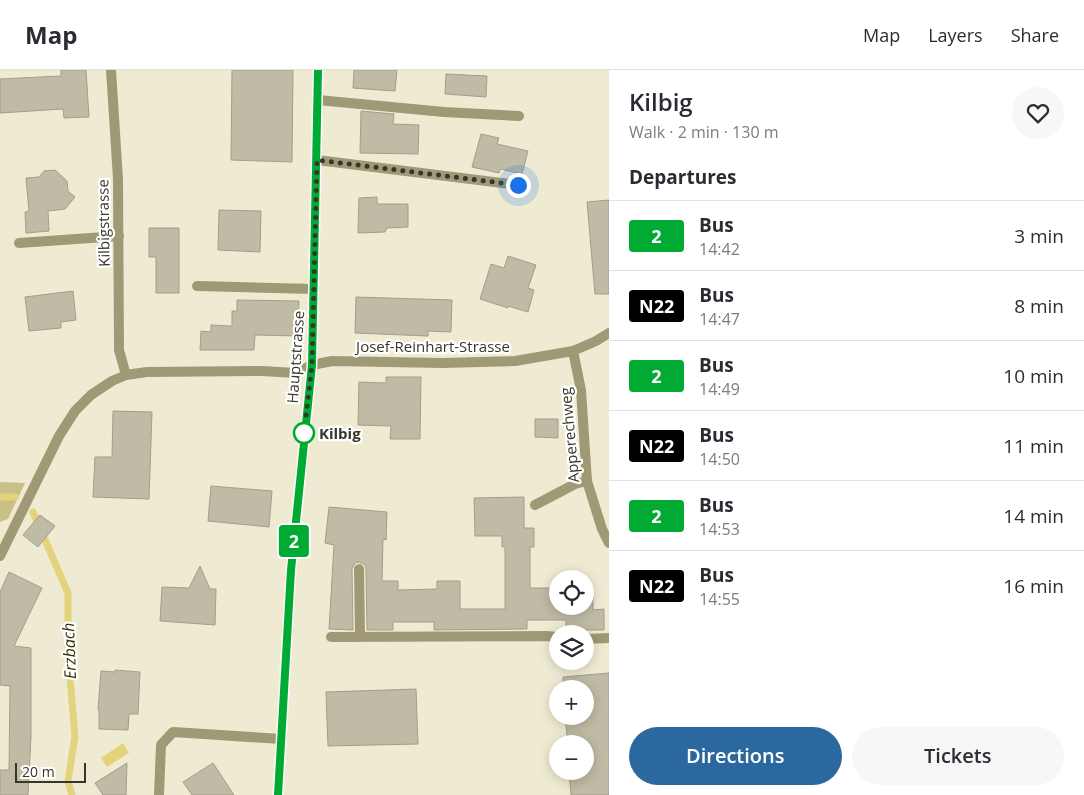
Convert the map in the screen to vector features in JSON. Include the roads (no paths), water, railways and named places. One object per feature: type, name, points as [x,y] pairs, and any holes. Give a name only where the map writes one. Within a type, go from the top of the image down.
[{"type":"main road","name":"Hauptstrasse","points":[[278,795],[291,570],[312,365],[318,70]]},
{"type":"street","name":"Kilbigstrasse","points":[[111,70],[118,179],[119,350],[126,375]]},
{"type":"street","points":[[318,100],[444,112],[519,116]]},
{"type":"street","points":[[317,160],[518,185]]},
{"type":"street","points":[[19,242],[119,236]]},
{"type":"street","points":[[198,286],[314,289]]},
{"type":"street","name":"Josef-Reinhart-Strasse","points":[[312,365],[332,361],[442,363],[515,361],[573,351],[596,341],[609,332]]},
{"type":"street","name":"Apperechweg","points":[[573,351],[581,390],[586,481],[602,529],[609,543]]},
{"type":"street","points":[[0,556],[59,436],[75,412],[91,395],[112,380],[126,375],[157,372],[262,371],[295,373],[312,365]]},
{"type":"street","points":[[535,505],[575,484],[586,481]]},
{"type":"street","points":[[359,569],[360,637]]},
{"type":"street","points":[[331,637],[549,636]]},
{"type":"street","points":[[594,639],[609,638]]},
{"type":"street","points":[[159,795],[161,745],[173,732],[281,739]]},
{"type":"waterway","name":"Erzbach","points":[[0,497],[15,497]]},
{"type":"waterway","name":"Erzbach","points":[[33,512],[68,593],[68,655],[75,736],[68,781],[72,795]]},
{"type":"place","name":"Kilbig","points":[[304,433]]}]
